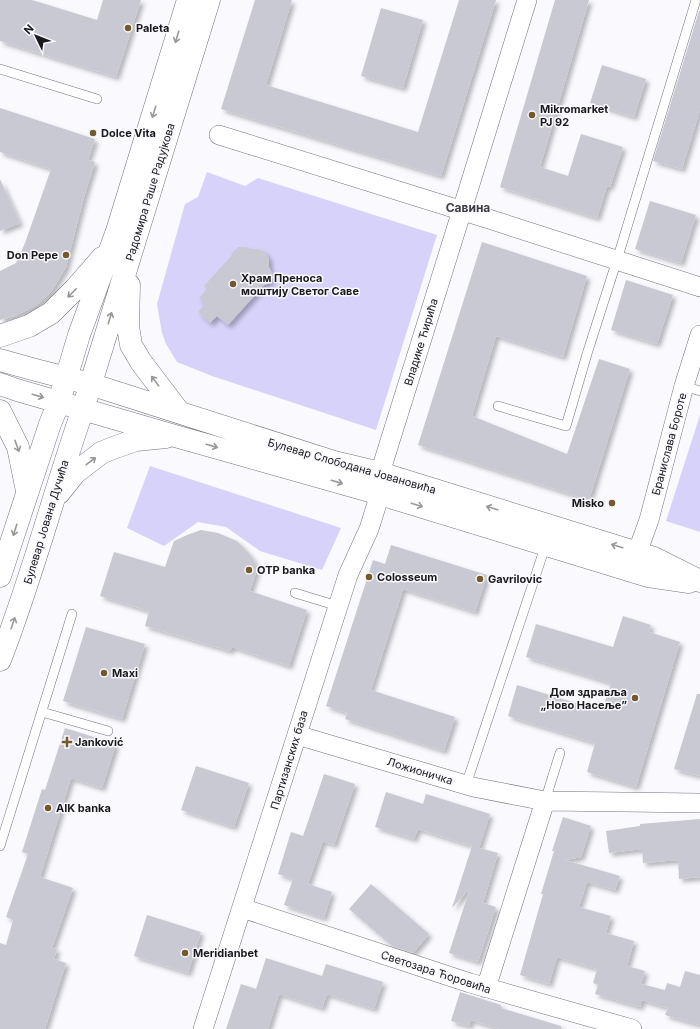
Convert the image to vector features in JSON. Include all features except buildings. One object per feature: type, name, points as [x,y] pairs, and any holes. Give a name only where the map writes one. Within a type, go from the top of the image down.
[{"type":"street","name":"Радомира Раше Радујкова","points":[[90,384],[123,243],[188,0]]},
{"type":"street","name":"Радомира Раше Радујкова","points":[[66,378],[79,335],[123,243],[209,0]]},
{"type":"street","name":"Владике Ћирића","points":[[380,483],[527,0]]},
{"type":"street","points":[[219,135],[700,287]]},
{"type":"street","points":[[0,336],[29,326],[51,313],[101,260],[123,243]]},
{"type":"street","points":[[123,243],[128,293],[128,326],[131,345],[141,362],[179,412]]},
{"type":"street","name":"Бранислава Бороте","points":[[638,553],[692,388],[700,335]]},
{"type":"street","name":"Булевар Слободана Јовановића","points":[[0,360],[90,384],[334,462],[380,483],[546,544],[648,576],[700,584]]},
{"type":"street","points":[[0,576],[66,378]]},
{"type":"street","name":"Булевар Слободана Јовановића","points":[[0,384],[174,436],[380,483],[638,553],[654,558],[700,581]]},
{"type":"street","name":"Булевар Јована Дучића","points":[[0,660],[28,580],[90,384]]},
{"type":"street","points":[[0,411],[18,447],[27,492]]},
{"type":"street","points":[[54,498],[75,473],[101,454],[136,440],[174,436]]},
{"type":"street","name":"Партизанских база","points":[[203,1029],[348,575],[369,529],[380,483]]},
{"type":"street","name":"Ложионичка","points":[[297,735],[466,785],[545,801],[700,803]]},
{"type":"street","points":[[486,988],[545,801]]},
{"type":"street","name":"Светозара Ћоровића","points":[[242,908],[486,988],[632,1029]]},
{"type":"lane","points":[[498,406],[566,426],[586,354],[617,260],[696,0]]},
{"type":"lane","points":[[0,68],[97,99]]},
{"type":"lane","points":[[466,785],[546,544]]},
{"type":"lane","points":[[295,593],[338,606]]},
{"type":"lane","points":[[0,846],[72,614]]},
{"type":"lane","points":[[42,712],[108,731]]},
{"type":"lane","points":[[545,801],[560,753]]},
{"type":"shaded area","points":[[207,172],[245,186],[258,178],[437,235],[376,430],[212,376],[177,362],[166,344],[162,333],[157,304],[185,204],[198,197]]},
{"type":"shaded area","points":[[700,415],[700,532],[666,521]]},
{"type":"shaded area","points":[[150,466],[341,528],[322,570],[260,551],[226,527],[198,522],[164,546],[127,528]]},
{"type":"place","name":"Paleta","points":[[128,28]]},
{"type":"place","name":"Mikromarket PJ 92","points":[[532,115]]},
{"type":"place","name":"Dolce Vita","points":[[93,133]]},
{"type":"place","name":"Don Pepe","points":[[66,255]]},
{"type":"place","name":"Храм Преноса моштију Светог Саве","points":[[233,284]]},
{"type":"place","name":"Misko","points":[[612,503]]},
{"type":"place","name":"OTP banka","points":[[249,570]]},
{"type":"place","name":"Colosseum","points":[[369,577]]},
{"type":"place","name":"Gavrilovic","points":[[480,579]]},
{"type":"place","name":"Maxi","points":[[104,673]]},
{"type":"place","name":"Дом здравља „Ново Насеље”","points":[[635,698]]},
{"type":"place","name":"Janković","points":[[67,742]]},
{"type":"place","name":"AIK banka","points":[[48,808]]},
{"type":"place","name":"Meridianbet","points":[[185,953]]},
{"type":"district","name":"Савина","points":[[468,207]]}]
